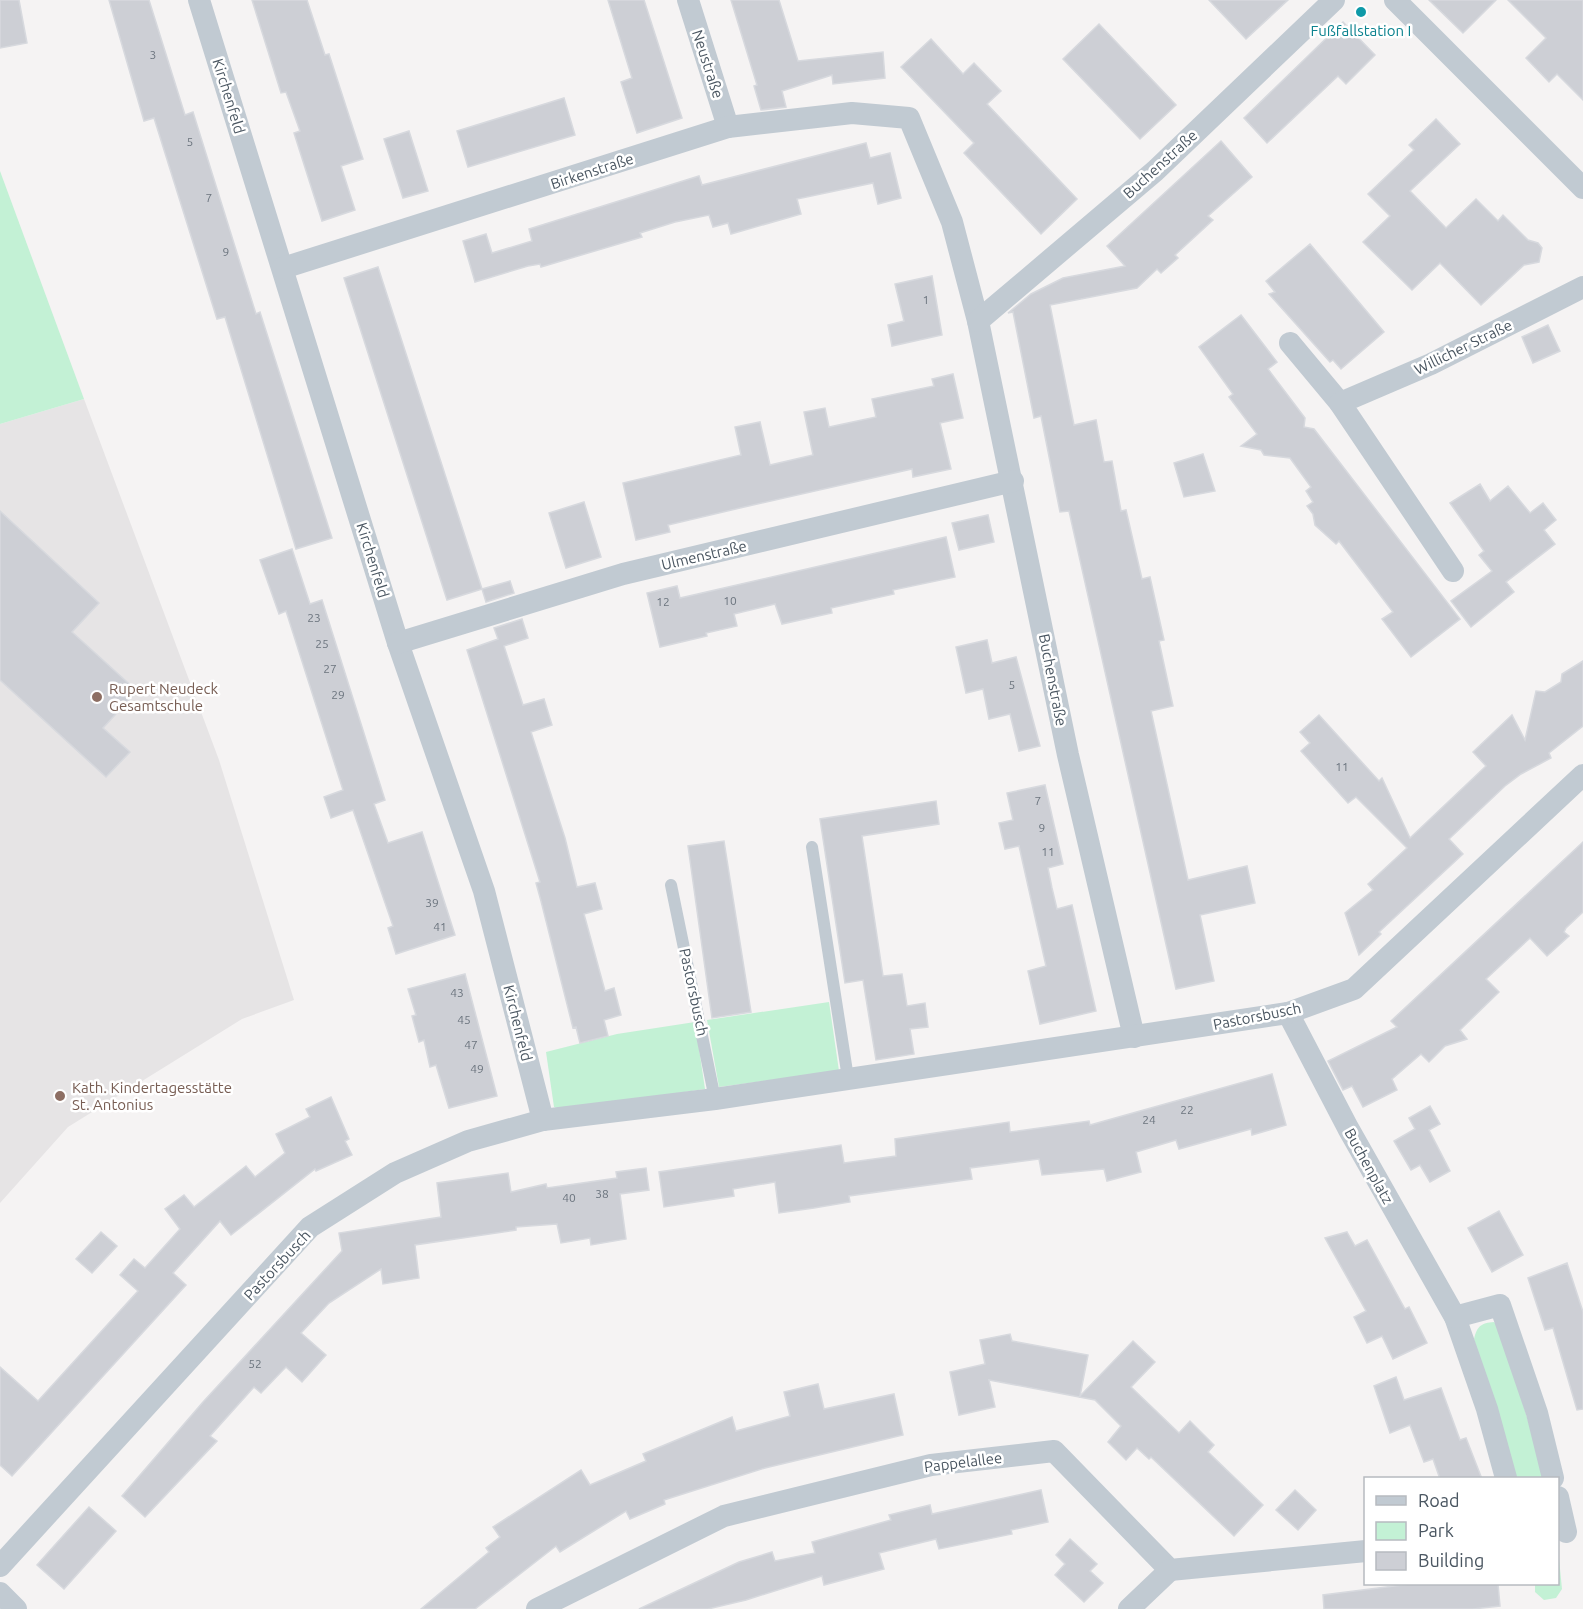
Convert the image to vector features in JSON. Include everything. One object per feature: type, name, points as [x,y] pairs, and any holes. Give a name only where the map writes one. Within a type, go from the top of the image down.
[{"type":"street","name":"Kirchenfeld","points":[[199,0],[398,643],[484,891],[543,1120]]},
{"type":"street","name":"Neustraße","points":[[688,0],[728,127]]},
{"type":"street","name":"Buchenstraße","points":[[978,321],[1155,171],[1334,0]]},
{"type":"street","points":[[1395,0],[1583,188]]},
{"type":"street","name":"Birkenstraße","points":[[283,268],[728,127],[852,112],[909,118]]},
{"type":"street","name":"Buchenstraße","points":[[909,118],[952,222],[978,321],[1068,755],[1134,1037]]},
{"type":"street","name":"Willicher Straße","points":[[1340,403],[1431,364],[1583,287]]},
{"type":"street","points":[[1290,343],[1340,403],[1453,571]]},
{"type":"street","name":"Ulmenstraße","points":[[398,643],[623,574],[1013,481]]},
{"type":"street","name":"Pastorsbusch","points":[[0,1566],[310,1227],[395,1173],[468,1141],[543,1120],[715,1099],[848,1077],[1288,1013],[1354,989],[1583,776]]},
{"type":"street","name":"Buchenplatz","points":[[1288,1013],[1348,1128],[1455,1317],[1487,1409],[1505,1477]]},
{"type":"street","points":[[1455,1317],[1500,1305],[1537,1413],[1553,1477]]},
{"type":"street","name":"Pappelallee","points":[[537,1609],[724,1516],[931,1465],[1054,1451],[1170,1570]]},
{"type":"street","points":[[1559,1503],[1569,1532]]},
{"type":"street","points":[[1129,1609],[1170,1570],[1364,1551]]},
{"type":"street","points":[[0,1593],[16,1609]]},
{"type":"lane","points":[[812,847],[848,1077]]},
{"type":"lane","name":"Pastorsbusch","points":[[671,885],[715,1099]]},
{"type":"shaded area","name":"Rupert Neudeck Gesamtschule","points":[[84,399],[219,760],[294,1000],[242,1019],[68,1127],[0,1203],[0,424]]},
{"type":"green space","points":[[0,171],[84,399],[0,424]]},
{"type":"green space","points":[[829,1002],[839,1071],[719,1087],[707,1020]]},
{"type":"green space","points":[[695,1022],[705,1089],[563,1110],[554,1107],[546,1052],[617,1034]]},
{"type":"green space","points":[[1494,1322],[1502,1333],[1545,1477],[1513,1477],[1474,1339],[1480,1326]]},
{"type":"green space","points":[[1559,1559],[1562,1589],[1556,1598],[1544,1600],[1535,1592],[1535,1585],[1559,1585]]},
{"type":"building","points":[[0,0],[19,0],[27,43],[0,48]]},
{"type":"building","points":[[109,0],[149,0],[185,115],[193,112],[256,314],[260,312],[332,538],[296,549],[225,317],[217,319],[154,118],[144,121]]},
{"type":"building","points":[[252,0],[307,0],[325,55],[329,54],[363,159],[341,166],[355,210],[322,221],[294,133],[300,131],[286,92],[281,93]]},
{"type":"building","points":[[608,0],[644,0],[682,118],[637,133],[621,82],[632,78]]},
{"type":"building","points":[[731,0],[779,0],[798,61],[883,52],[885,78],[833,84],[832,75],[782,91],[786,107],[761,110],[754,86],[757,85]]},
{"type":"building","points":[[1209,0],[1288,0],[1246,39]]},
{"type":"building","points":[[1429,0],[1496,0],[1463,33]]},
{"type":"building","points":[[1508,0],[1583,0],[1583,100],[1557,74],[1549,82],[1526,58],[1546,38]]},
{"type":"building","points":[[1343,22],[1375,55],[1346,84],[1338,76],[1267,143],[1244,118]]},
{"type":"building","points":[[1099,24],[1176,105],[1140,139],[1063,59]]},
{"type":"building","points":[[931,39],[963,74],[974,63],[1001,91],[987,104],[1077,199],[1041,234],[964,153],[974,143],[901,67]]},
{"type":"building","points":[[564,98],[575,135],[468,167],[457,131]]},
{"type":"building","points":[[1436,119],[1460,144],[1410,191],[1446,228],[1476,199],[1498,221],[1503,215],[1528,240],[1538,243],[1542,248],[1539,262],[1524,265],[1481,305],[1440,263],[1412,290],[1363,242],[1390,216],[1368,194],[1414,150],[1409,145]]},
{"type":"building","points":[[409,131],[428,191],[403,198],[384,139]]},
{"type":"building","points":[[1221,141],[1252,177],[1208,216],[1213,220],[1175,255],[1178,258],[1161,273],[1157,269],[1137,288],[1050,305],[1074,425],[1096,420],[1104,462],[1112,461],[1121,511],[1126,510],[1142,579],[1150,577],[1164,640],[1159,641],[1173,706],[1151,711],[1188,880],[1247,866],[1255,903],[1200,915],[1214,981],[1176,989],[1069,511],[1060,512],[1041,416],[1034,418],[1013,312],[1008,313],[1031,294],[1063,278],[1125,266],[1107,246]]},
{"type":"building","points":[[866,143],[870,158],[890,153],[901,198],[878,204],[873,183],[797,199],[801,214],[731,234],[728,223],[713,227],[709,215],[675,222],[640,233],[642,237],[541,267],[540,264],[528,266],[475,282],[463,241],[486,234],[492,253],[532,241],[529,229],[699,176],[702,185]]},
{"type":"building","points":[[1310,244],[1384,332],[1341,369],[1333,360],[1330,362],[1269,294],[1275,292],[1266,281]]},
{"type":"building","points":[[378,267],[482,589],[447,600],[344,278]]},
{"type":"building","points":[[932,276],[942,335],[892,346],[888,325],[904,321],[895,284]]},
{"type":"building","points":[[1241,315],[1277,362],[1268,369],[1305,418],[1304,427],[1314,429],[1460,619],[1411,657],[1382,619],[1393,612],[1339,541],[1336,544],[1315,525],[1313,514],[1307,506],[1313,502],[1306,491],[1311,487],[1290,458],[1264,455],[1261,450],[1241,446],[1257,434],[1229,397],[1233,394],[1199,347]]},
{"type":"building","points":[[1548,325],[1560,351],[1533,363],[1522,337]]},
{"type":"building","points":[[953,374],[963,418],[940,423],[951,469],[913,477],[912,469],[668,525],[670,532],[636,540],[623,483],[741,455],[735,427],[760,422],[770,465],[813,455],[804,412],[825,408],[829,427],[876,417],[872,399],[934,386],[932,379]]},
{"type":"building","points":[[1203,454],[1215,491],[1184,497],[1174,463]]},
{"type":"building","points":[[1480,484],[1490,501],[1508,486],[1530,513],[1543,503],[1556,520],[1544,530],[1555,544],[1506,582],[1514,592],[1471,627],[1451,601],[1492,571],[1479,555],[1484,551],[1450,503]]},
{"type":"building","points":[[584,502],[601,557],[566,568],[549,513]]},
{"type":"building","points":[[0,511],[99,603],[72,632],[137,691],[103,728],[130,752],[106,777],[0,680]]},
{"type":"building","points":[[988,515],[994,542],[959,550],[952,523]]},
{"type":"building","points":[[946,537],[955,577],[893,590],[894,594],[831,608],[832,613],[782,624],[775,604],[734,614],[737,626],[660,647],[647,593],[677,586],[680,598]]},
{"type":"building","points":[[292,549],[310,604],[322,600],[385,800],[374,804],[388,843],[422,832],[455,935],[396,954],[388,928],[393,926],[353,810],[331,818],[324,797],[343,790],[286,611],[279,614],[260,560]]},
{"type":"building","points":[[510,581],[514,593],[486,602],[482,589]]},
{"type":"building","points":[[522,619],[528,638],[504,646],[523,705],[544,699],[552,725],[531,732],[565,838],[577,887],[595,883],[602,909],[584,914],[605,991],[614,988],[621,1015],[604,1020],[608,1036],[580,1043],[576,1027],[573,1028],[536,883],[540,882],[467,650],[498,639],[494,628]]},
{"type":"building","points":[[987,640],[992,663],[1016,657],[1040,746],[1019,751],[1010,714],[989,719],[983,689],[966,693],[956,647]]},
{"type":"building","points":[[1583,661],[1583,726],[1549,753],[1551,758],[1521,774],[1505,786],[1449,839],[1463,854],[1379,932],[1381,934],[1359,955],[1345,913],[1373,890],[1368,884],[1407,848],[1356,797],[1348,803],[1301,751],[1310,743],[1300,732],[1319,715],[1379,781],[1382,778],[1410,838],[1486,766],[1473,752],[1512,715],[1525,740],[1536,691],[1545,692],[1561,682],[1562,674]]},
{"type":"building","points":[[1045,785],[1063,864],[1048,868],[1052,888],[1057,909],[1072,905],[1096,1011],[1040,1024],[1028,971],[1046,966],[1019,846],[1005,849],[999,823],[1013,820],[1007,793]]},
{"type":"building","points":[[936,801],[939,824],[862,836],[883,976],[902,974],[907,1006],[925,1003],[928,1027],[910,1029],[914,1054],[876,1060],[863,980],[845,983],[820,819]]},
{"type":"building","points":[[724,841],[751,1012],[712,1018],[688,846]]},
{"type":"building","points":[[1583,842],[1583,912],[1566,928],[1564,932],[1569,936],[1547,956],[1530,938],[1486,979],[1499,992],[1460,1030],[1467,1039],[1445,1046],[1429,1062],[1421,1054],[1392,1079],[1397,1090],[1363,1107],[1352,1086],[1343,1090],[1328,1061],[1397,1027],[1391,1021]]},
{"type":"building","points":[[465,974],[497,1096],[449,1108],[436,1065],[430,1067],[424,1040],[419,1042],[412,1016],[416,1015],[408,989]]},
{"type":"building","points":[[1272,1074],[1286,1125],[1252,1135],[1251,1129],[1179,1149],[1176,1140],[1136,1152],[1141,1172],[1107,1181],[1104,1169],[1042,1175],[1039,1159],[970,1168],[972,1179],[849,1196],[850,1202],[779,1213],[775,1182],[733,1189],[734,1196],[664,1207],[659,1172],[841,1145],[844,1163],[896,1156],[895,1139],[1009,1122],[1010,1132],[1089,1121],[1090,1125]]},
{"type":"building","points":[[331,1097],[349,1139],[345,1141],[352,1155],[316,1171],[315,1169],[231,1235],[220,1221],[173,1273],[186,1285],[12,1476],[0,1465],[0,1367],[38,1401],[138,1291],[120,1275],[134,1259],[145,1268],[180,1229],[165,1209],[184,1195],[194,1207],[246,1166],[255,1177],[285,1153],[276,1134],[310,1117],[306,1109]]},
{"type":"building","points":[[1430,1106],[1440,1124],[1429,1130],[1450,1171],[1430,1182],[1420,1165],[1411,1170],[1394,1141],[1415,1129],[1409,1118]]},
{"type":"building","points":[[646,1168],[649,1190],[620,1194],[626,1239],[591,1245],[590,1238],[561,1243],[557,1224],[516,1227],[516,1230],[415,1245],[419,1278],[383,1284],[381,1269],[329,1303],[301,1333],[326,1355],[302,1382],[286,1367],[261,1393],[254,1387],[210,1436],[217,1441],[145,1517],[122,1496],[203,1402],[342,1251],[339,1233],[441,1217],[437,1183],[508,1173],[511,1192],[546,1184],[547,1188],[617,1178],[616,1172]]},
{"type":"building","points":[[1499,1211],[1523,1255],[1492,1272],[1468,1228]]},
{"type":"building","points":[[101,1232],[117,1246],[92,1273],[76,1259]]},
{"type":"building","points":[[1347,1232],[1355,1246],[1367,1240],[1405,1309],[1409,1307],[1427,1343],[1393,1359],[1382,1336],[1367,1343],[1354,1317],[1366,1311],[1325,1238]]},
{"type":"building","points":[[1567,1263],[1583,1312],[1583,1409],[1577,1410],[1553,1328],[1545,1330],[1528,1278]]},
{"type":"building","points":[[1010,1334],[1012,1341],[1088,1355],[1080,1396],[1133,1341],[1155,1362],[1131,1387],[1179,1433],[1190,1421],[1214,1445],[1208,1452],[1263,1505],[1234,1536],[1151,1457],[1149,1459],[1137,1448],[1126,1460],[1108,1442],[1121,1426],[1095,1400],[989,1380],[995,1407],[959,1415],[950,1372],[985,1364],[980,1340]]},
{"type":"building","points":[[1396,1377],[1404,1400],[1441,1388],[1460,1440],[1466,1438],[1481,1477],[1439,1477],[1433,1459],[1424,1462],[1410,1425],[1390,1433],[1374,1386]]},
{"type":"building","points":[[818,1384],[824,1409],[894,1394],[903,1435],[765,1468],[664,1500],[665,1504],[630,1519],[626,1511],[560,1552],[556,1546],[475,1609],[421,1609],[489,1552],[486,1548],[500,1537],[493,1527],[581,1470],[590,1485],[646,1461],[643,1454],[732,1417],[736,1431],[790,1416],[784,1392]]},
{"type":"building","points":[[1041,1490],[1048,1522],[1011,1530],[1012,1534],[939,1549],[936,1539],[879,1553],[884,1569],[824,1585],[822,1576],[746,1600],[708,1609],[639,1609],[739,1562],[772,1552],[775,1561],[815,1553],[812,1542],[891,1520],[889,1515],[930,1505],[932,1514]]},
{"type":"building","points":[[1295,1490],[1316,1510],[1298,1530],[1276,1510]]},
{"type":"building","points":[[89,1507],[116,1531],[64,1589],[37,1565]]},
{"type":"building","points":[[1070,1539],[1097,1564],[1090,1571],[1103,1583],[1084,1602],[1055,1575],[1065,1564],[1056,1555]]},
{"type":"building","points":[[1402,1585],[1498,1585],[1500,1606],[1473,1609],[1324,1609],[1323,1595]]},
{"type":"place","name":"Fußfallstation I","points":[[1361,12]]},
{"type":"place","name":"Rupert Neudeck Gesamtschule","points":[[97,697]]},
{"type":"place","name":"Kath. Kindertagesstätte St. Antonius","points":[[60,1096]]}]
